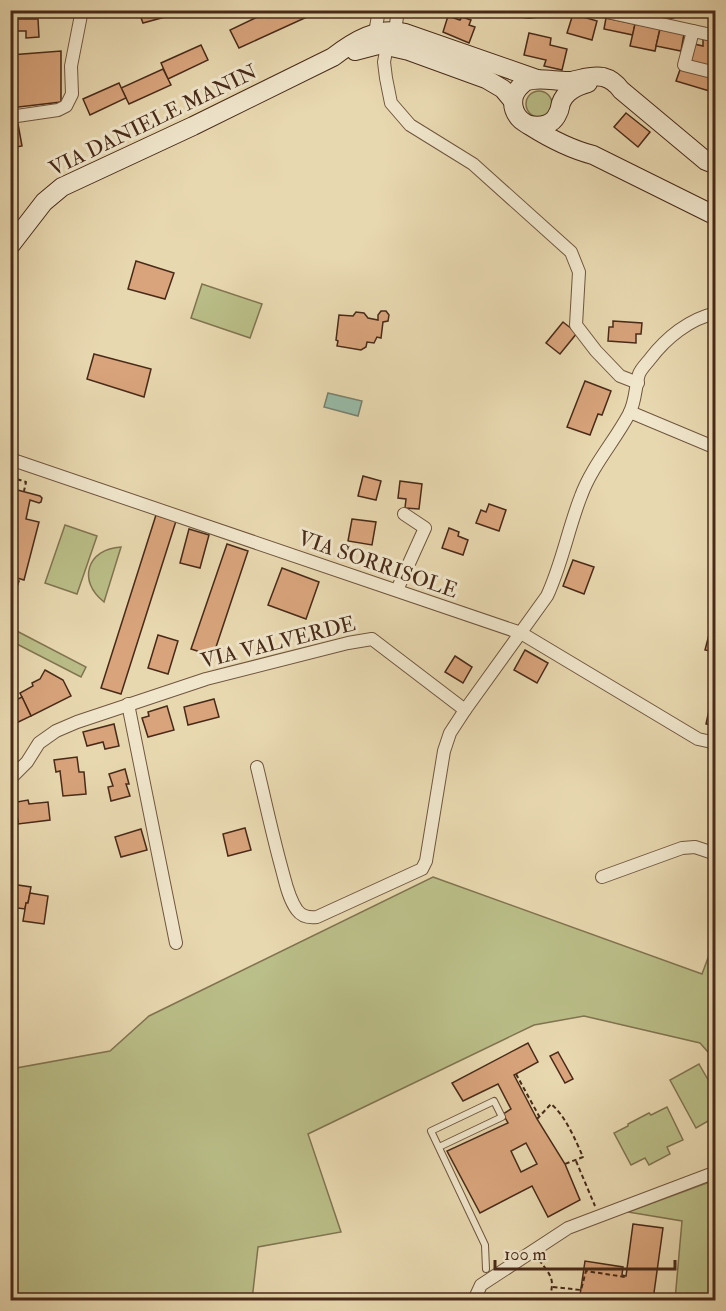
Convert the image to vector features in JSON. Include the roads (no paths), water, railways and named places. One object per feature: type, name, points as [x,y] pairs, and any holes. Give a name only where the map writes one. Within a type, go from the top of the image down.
[{"type":"main road","name":"VIA DANIELE MANIN","points":[[10,246],[44,202],[62,187],[333,57],[372,46],[386,36]]},
{"type":"main road","name":"VIA DANIELE MANIN","points":[[386,36],[540,80],[570,81],[590,76],[602,77],[615,82],[621,90],[706,161],[716,165]]},
{"type":"main road","name":"VIA DANIELE MANIN","points":[[386,36],[409,51],[486,79],[503,89],[513,100]]},
{"type":"main road","points":[[621,90],[607,85],[579,86],[572,90],[560,106],[552,121],[537,127],[522,122],[513,108],[515,94],[524,83],[540,80],[551,84],[560,96],[560,106],[561,122],[563,128],[574,140],[593,155],[716,216]]},
{"type":"main road","points":[[529,125],[558,142],[593,155]]},
{"type":"street","points":[[10,117],[58,110],[66,106],[72,94],[72,66],[82,10]]},
{"type":"street","points":[[379,10],[386,36],[384,62],[392,103],[410,125],[473,164],[571,252],[579,272],[576,325],[596,351],[620,376],[638,383]]},
{"type":"street","points":[[386,36],[398,10]]},
{"type":"street","points":[[518,10],[529,12],[541,10]]},
{"type":"street","points":[[598,10],[716,36]]},
{"type":"street","points":[[693,31],[684,65],[716,73]]},
{"type":"street","points":[[257,767],[290,897],[302,915],[309,918],[317,917],[422,869],[426,861],[444,751],[450,733],[547,596],[556,576],[581,496],[596,466],[630,412],[639,374],[657,350],[678,330],[716,313]]},
{"type":"street","points":[[630,412],[716,448]]},
{"type":"street","name":"VIA SORRISOLE","points":[[10,459],[521,633],[698,739],[716,743]]},
{"type":"street","points":[[397,590],[425,528],[404,514]]},
{"type":"street","name":"VIA VALVERDE","points":[[10,779],[27,762],[39,743],[56,731],[77,722],[206,679],[372,639],[465,710]]},
{"type":"street","points":[[128,704],[176,943]]},
{"type":"street","points":[[602,877],[682,848],[695,847],[716,854]]},
{"type":"street","points":[[474,1300],[488,1274],[531,1252],[568,1228],[716,1172]]},
{"type":"lane","points":[[439,1147],[501,1117],[494,1101],[431,1131],[485,1245],[488,1274]]}]
